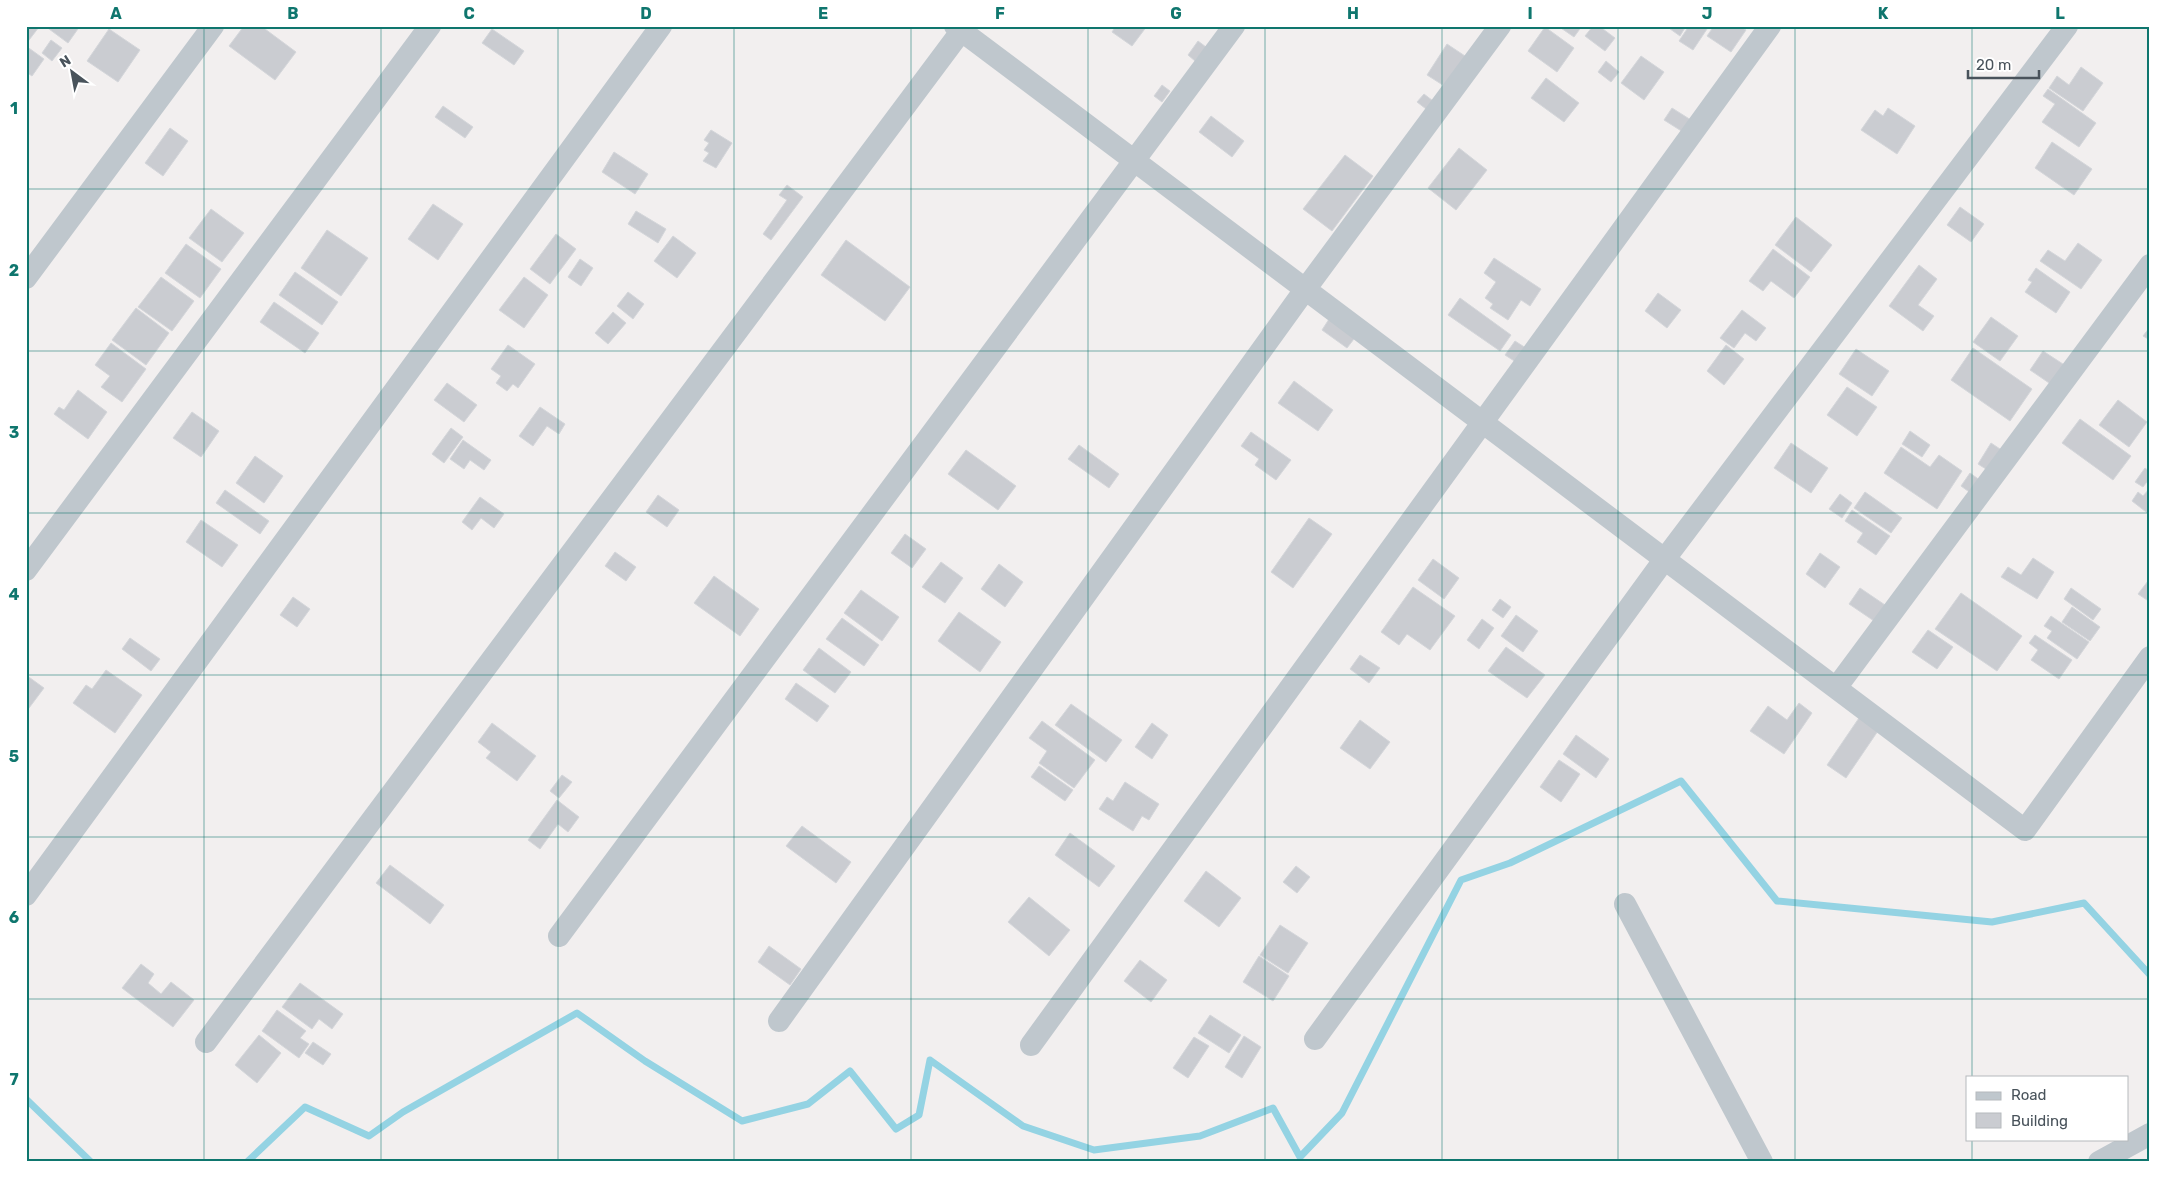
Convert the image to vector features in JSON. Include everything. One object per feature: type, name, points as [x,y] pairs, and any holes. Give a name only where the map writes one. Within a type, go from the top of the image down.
[{"type":"street","points":[[26,278],[213,26]]},
{"type":"street","points":[[26,570],[430,26]]},
{"type":"street","points":[[26,895],[661,26]]},
{"type":"street","points":[[559,936],[1136,161],[1234,26]]},
{"type":"street","points":[[778,1021],[1304,291],[1500,26]]},
{"type":"street","points":[[1031,1045],[1770,26]]},
{"type":"street","points":[[1315,1039],[1664,560],[2067,26]]},
{"type":"street","points":[[206,1042],[960,28],[1304,291],[2025,830],[2150,657]]},
{"type":"street","points":[[1836,688],[2150,265]]},
{"type":"street","points":[[1625,904],[1762,1162]]},
{"type":"street","points":[[2099,1162],[2150,1134]]},
{"type":"building","points":[[26,26],[39,27],[26,44]]},
{"type":"building","points":[[45,26],[80,26],[68,43]]},
{"type":"building","points":[[244,26],[261,26],[296,52],[275,80],[229,46]]},
{"type":"building","points":[[1116,26],[1147,26],[1132,46],[1112,32]]},
{"type":"building","points":[[1558,26],[1582,26],[1574,37]]},
{"type":"building","points":[[1593,26],[1599,26],[1615,38],[1605,51],[1585,36]]},
{"type":"building","points":[[1666,26],[1686,26],[1680,36]]},
{"type":"building","points":[[1689,26],[1709,26],[1693,50],[1679,41]]},
{"type":"building","points":[[1714,26],[1739,26],[1746,30],[1731,52],[1707,36]]},
{"type":"building","points":[[1545,27],[1574,48],[1557,72],[1528,51]]},
{"type":"building","points":[[109,29],[140,50],[118,82],[87,61]]},
{"type":"building","points":[[492,29],[524,51],[514,65],[482,43]]},
{"type":"building","points":[[51,40],[62,48],[52,61],[42,53]]},
{"type":"building","points":[[1198,41],[1206,47],[1195,61],[1188,55]]},
{"type":"building","points":[[1447,44],[1468,58],[1449,89],[1427,75]]},
{"type":"building","points":[[26,46],[44,59],[32,76],[26,72]]},
{"type":"building","points":[[1641,56],[1664,72],[1644,100],[1621,83]]},
{"type":"building","points":[[1606,61],[1619,72],[1611,82],[1598,72]]},
{"type":"building","points":[[2081,67],[2103,83],[2083,111],[2049,88],[2057,76],[2069,85]]},
{"type":"building","points":[[1546,78],[1579,103],[1564,122],[1531,98]]},
{"type":"building","points":[[1162,85],[1170,91],[1162,102],[1154,96]]},
{"type":"building","points":[[2048,89],[2096,123],[2079,147],[2042,122],[2055,104],[2043,96]]},
{"type":"building","points":[[1424,94],[1437,104],[1430,112],[1417,102]]},
{"type":"building","points":[[443,106],[473,127],[465,138],[435,117]]},
{"type":"building","points":[[1672,108],[1691,120],[1683,132],[1664,120]]},
{"type":"building","points":[[1888,108],[1915,126],[1897,154],[1861,130],[1875,110],[1883,116]]},
{"type":"building","points":[[1211,116],[1244,141],[1232,157],[1199,132]]},
{"type":"building","points":[[170,128],[188,141],[163,176],[145,163]]},
{"type":"building","points":[[711,130],[732,143],[716,168],[703,161],[709,153],[704,150],[709,143],[704,140]]},
{"type":"building","points":[[2052,142],[2092,169],[2074,195],[2035,168]]},
{"type":"building","points":[[1459,148],[1487,170],[1456,210],[1428,188]]},
{"type":"building","points":[[614,152],[648,174],[635,194],[602,172]]},
{"type":"building","points":[[1345,155],[1373,176],[1332,231],[1303,209]]},
{"type":"building","points":[[787,185],[803,197],[771,240],[763,234],[787,200],[779,195]]},
{"type":"building","points":[[433,204],[463,224],[438,260],[408,239]]},
{"type":"building","points":[[1960,207],[1984,224],[1971,242],[1947,225]]},
{"type":"building","points":[[211,209],[244,233],[222,262],[189,238]]},
{"type":"building","points":[[636,211],[666,229],[658,243],[628,224]]},
{"type":"building","points":[[1796,217],[1832,245],[1811,272],[1775,245]]},
{"type":"building","points":[[327,230],[368,258],[341,296],[301,268]]},
{"type":"building","points":[[556,234],[576,249],[550,284],[530,269]]},
{"type":"building","points":[[673,236],[696,253],[677,278],[654,261]]},
{"type":"building","points":[[846,240],[910,287],[885,321],[821,275]]},
{"type":"building","points":[[2078,243],[2102,260],[2081,289],[2040,261],[2048,250],[2065,261]]},
{"type":"building","points":[[186,244],[221,269],[200,298],[165,273]]},
{"type":"building","points":[[1773,249],[1810,277],[1794,298],[1771,281],[1763,291],[1749,281]]},
{"type":"building","points":[[1494,258],[1541,289],[1530,306],[1521,300],[1508,320],[1490,308],[1493,304],[1485,298],[1496,282],[1484,273]]},
{"type":"building","points":[[580,259],[593,268],[581,286],[568,277]]},
{"type":"building","points":[[1919,265],[1937,279],[1918,305],[1934,316],[1923,331],[1889,306]]},
{"type":"building","points":[[2036,268],[2070,292],[2056,313],[2025,292],[2032,282],[2028,280]]},
{"type":"building","points":[[295,272],[338,302],[322,325],[279,295]]},
{"type":"building","points":[[161,277],[194,301],[172,331],[138,307]]},
{"type":"building","points":[[524,277],[548,295],[524,328],[499,310]]},
{"type":"building","points":[[628,292],[644,304],[633,319],[617,306]]},
{"type":"building","points":[[1658,293],[1681,310],[1667,328],[1645,311]]},
{"type":"building","points":[[1460,298],[1511,335],[1500,351],[1448,315]]},
{"type":"building","points":[[274,302],[319,333],[305,353],[260,322]]},
{"type":"building","points":[[136,308],[169,333],[146,365],[112,340]]},
{"type":"building","points":[[1742,310],[1766,328],[1756,341],[1745,333],[1734,348],[1720,338]]},
{"type":"building","points":[[613,312],[626,323],[608,344],[595,333]]},
{"type":"building","points":[[1331,316],[1357,335],[1347,348],[1322,330]]},
{"type":"building","points":[[1991,317],[2018,336],[2000,361],[1973,342]]},
{"type":"building","points":[[2150,327],[2150,340],[2143,336]]},
{"type":"building","points":[[1515,341],[1529,350],[1519,364],[1505,355]]},
{"type":"building","points":[[111,343],[146,369],[122,402],[101,387],[110,376],[95,365]]},
{"type":"building","points":[[508,345],[535,364],[518,388],[513,384],[507,391],[496,383],[501,376],[491,369]]},
{"type":"building","points":[[1726,345],[1744,359],[1724,385],[1707,371]]},
{"type":"building","points":[[1973,348],[2032,389],[2010,421],[1951,380]]},
{"type":"building","points":[[1856,349],[1889,371],[1872,396],[1839,374]]},
{"type":"building","points":[[2043,351],[2066,366],[2052,385],[2030,370]]},
{"type":"building","points":[[1294,381],[1333,410],[1318,431],[1278,403]]},
{"type":"building","points":[[447,383],[477,405],[464,422],[434,400]]},
{"type":"building","points":[[1847,387],[1877,407],[1857,436],[1827,415]]},
{"type":"building","points":[[78,390],[107,412],[88,439],[54,414],[59,407],[64,410]]},
{"type":"building","points":[[2118,400],[2147,422],[2129,447],[2099,425]]},
{"type":"building","points":[[540,407],[565,424],[559,434],[547,426],[533,446],[519,436]]},
{"type":"building","points":[[192,412],[219,431],[201,457],[173,438]]},
{"type":"building","points":[[2080,419],[2131,456],[2113,480],[2062,443]]},
{"type":"building","points":[[451,428],[463,437],[444,463],[432,454]]},
{"type":"building","points":[[1910,431],[1930,445],[1922,457],[1902,444]]},
{"type":"building","points":[[1251,432],[1291,460],[1276,480],[1255,465],[1259,459],[1241,446]]},
{"type":"building","points":[[463,440],[491,460],[484,470],[470,460],[464,469],[450,459]]},
{"type":"building","points":[[1791,443],[1828,468],[1811,493],[1774,468]]},
{"type":"building","points":[[1991,443],[2003,451],[1989,471],[1978,464]]},
{"type":"building","points":[[1079,445],[1119,474],[1109,488],[1068,459]]},
{"type":"building","points":[[1901,447],[1930,467],[1939,455],[1962,471],[1937,509],[1884,473]]},
{"type":"building","points":[[966,450],[1016,486],[998,510],[948,474]]},
{"type":"building","points":[[255,456],[283,476],[264,503],[236,483]]},
{"type":"building","points":[[2145,468],[2150,472],[2150,478],[2143,487],[2135,482]]},
{"type":"building","points":[[1970,473],[1981,481],[1972,494],[1961,486]]},
{"type":"building","points":[[2150,488],[2150,515],[2132,501],[2138,492],[2143,496]]},
{"type":"building","points":[[225,490],[269,521],[260,534],[216,503]]},
{"type":"building","points":[[1865,492],[1902,518],[1891,533],[1854,508]]},
{"type":"building","points":[[1840,494],[1852,503],[1842,518],[1829,509]]},
{"type":"building","points":[[658,495],[679,510],[667,527],[646,512]]},
{"type":"building","points":[[480,497],[504,514],[494,528],[481,518],[472,530],[462,522]]},
{"type":"building","points":[[1852,510],[1890,536],[1876,555],[1857,542],[1863,533],[1845,521]]},
{"type":"building","points":[[1309,518],[1332,534],[1293,588],[1271,572]]},
{"type":"building","points":[[201,520],[238,545],[222,567],[186,542]]},
{"type":"building","points":[[905,534],[926,549],[912,568],[891,553]]},
{"type":"building","points":[[615,552],[636,567],[626,581],[605,566]]},
{"type":"building","points":[[1820,553],[1840,567],[1825,588],[1806,574]]},
{"type":"building","points":[[2033,558],[2054,572],[2037,599],[2001,577],[2008,567],[2021,575]]},
{"type":"building","points":[[1433,559],[1459,578],[1444,599],[1418,580]]},
{"type":"building","points":[[941,562],[963,578],[945,603],[922,587]]},
{"type":"building","points":[[999,564],[1023,582],[1005,607],[981,589]]},
{"type":"building","points":[[714,576],[759,609],[740,636],[694,603]]},
{"type":"building","points":[[2148,581],[2150,583],[2150,602],[2138,594]]},
{"type":"building","points":[[1413,587],[1455,616],[1430,650],[1407,634],[1399,645],[1381,632]]},
{"type":"building","points":[[1860,588],[1888,607],[1877,623],[1849,604]]},
{"type":"building","points":[[2071,588],[2101,609],[2093,620],[2064,599]]},
{"type":"building","points":[[861,590],[899,617],[882,641],[844,613]]},
{"type":"building","points":[[1961,593],[2022,636],[1997,671],[1935,629]]},
{"type":"building","points":[[293,597],[310,609],[297,627],[280,615]]},
{"type":"building","points":[[1500,599],[1511,607],[1503,618],[1492,610]]},
{"type":"building","points":[[2072,607],[2100,627],[2090,641],[2062,622]]},
{"type":"building","points":[[959,612],[1001,642],[980,672],[938,641]]},
{"type":"building","points":[[1516,615],[1538,631],[1523,652],[1501,636]]},
{"type":"building","points":[[2051,616],[2089,642],[2077,659],[2047,638],[2052,631],[2044,626]]},
{"type":"building","points":[[842,618],[879,645],[864,666],[826,639]]},
{"type":"building","points":[[1482,619],[1494,628],[1479,649],[1467,640]]},
{"type":"building","points":[[1928,630],[1953,647],[1937,669],[1912,652]]},
{"type":"building","points":[[2035,635],[2072,660],[2059,679],[2031,660],[2038,650],[2029,643]]},
{"type":"building","points":[[130,638],[160,659],[151,671],[122,649]]},
{"type":"building","points":[[1506,647],[1545,675],[1527,698],[1488,671]]},
{"type":"building","points":[[819,648],[851,672],[835,693],[803,670]]},
{"type":"building","points":[[1360,655],[1380,668],[1369,683],[1350,669]]},
{"type":"building","points":[[106,670],[142,695],[115,733],[73,703],[86,685],[92,689]]},
{"type":"building","points":[[26,675],[44,688],[26,712]]},
{"type":"building","points":[[796,683],[829,706],[817,722],[785,699]]},
{"type":"building","points":[[1799,703],[1812,713],[1784,754],[1750,731],[1768,706],[1787,720]]},
{"type":"building","points":[[1071,704],[1122,740],[1106,762],[1055,725]]},
{"type":"building","points":[[1861,715],[1880,728],[1846,778],[1827,765]]},
{"type":"building","points":[[1360,720],[1390,742],[1370,769],[1340,748]]},
{"type":"building","points":[[1042,721],[1095,760],[1074,788],[1039,763],[1047,751],[1029,738]]},
{"type":"building","points":[[492,723],[536,756],[517,781],[486,758],[491,752],[478,742]]},
{"type":"building","points":[[1152,723],[1168,735],[1152,759],[1135,747]]},
{"type":"building","points":[[1576,735],[1609,759],[1596,778],[1563,754]]},
{"type":"building","points":[[1559,760],[1580,774],[1561,802],[1540,787]]},
{"type":"building","points":[[1039,766],[1073,790],[1065,801],[1031,777]]},
{"type":"building","points":[[562,775],[572,782],[559,798],[550,791]]},
{"type":"building","points":[[1125,782],[1159,804],[1149,820],[1142,816],[1133,831],[1099,809],[1107,797],[1113,801]]},
{"type":"building","points":[[557,800],[579,817],[568,832],[558,824],[540,849],[528,840]]},
{"type":"building","points":[[802,826],[851,862],[836,883],[786,846]]},
{"type":"building","points":[[1070,833],[1115,866],[1099,887],[1055,855]]},
{"type":"building","points":[[390,865],[444,905],[430,924],[376,883]]},
{"type":"building","points":[[1296,866],[1310,877],[1297,893],[1283,882]]},
{"type":"building","points":[[1206,871],[1241,898],[1219,927],[1184,901]]},
{"type":"building","points":[[1029,897],[1070,930],[1049,956],[1008,922]]},
{"type":"building","points":[[1280,925],[1308,943],[1288,973],[1260,955]]},
{"type":"building","points":[[769,946],[801,969],[790,985],[758,962]]},
{"type":"building","points":[[1259,956],[1289,976],[1273,1001],[1243,982]]},
{"type":"building","points":[[1140,960],[1167,980],[1151,1002],[1124,981]]},
{"type":"building","points":[[141,964],[154,974],[148,983],[161,994],[171,982],[194,1000],[173,1027],[122,988]]},
{"type":"building","points":[[300,983],[343,1014],[332,1029],[319,1019],[312,1029],[282,1007]]},
{"type":"building","points":[[277,1010],[306,1031],[300,1038],[309,1044],[299,1058],[262,1031]]},
{"type":"building","points":[[1210,1015],[1241,1035],[1229,1053],[1198,1033]]},
{"type":"building","points":[[259,1035],[281,1053],[257,1083],[235,1065]]},
{"type":"building","points":[[1244,1036],[1261,1047],[1242,1078],[1225,1067]]},
{"type":"building","points":[[1194,1037],[1209,1046],[1188,1078],[1173,1068]]},
{"type":"building","points":[[313,1042],[331,1054],[323,1065],[305,1053]]},
{"type":"waterway","points":[[247,1162],[305,1107],[369,1136],[403,1112],[577,1013],[645,1061],[742,1121],[808,1104],[850,1071],[896,1129],[919,1115],[930,1060],[1023,1126],[1094,1150],[1200,1136],[1273,1108],[1300,1157],[1342,1113],[1461,880],[1510,863],[1681,781],[1777,901],[1992,922],[2084,903],[2150,975]]},
{"type":"waterway","points":[[26,1099],[91,1162]]}]
